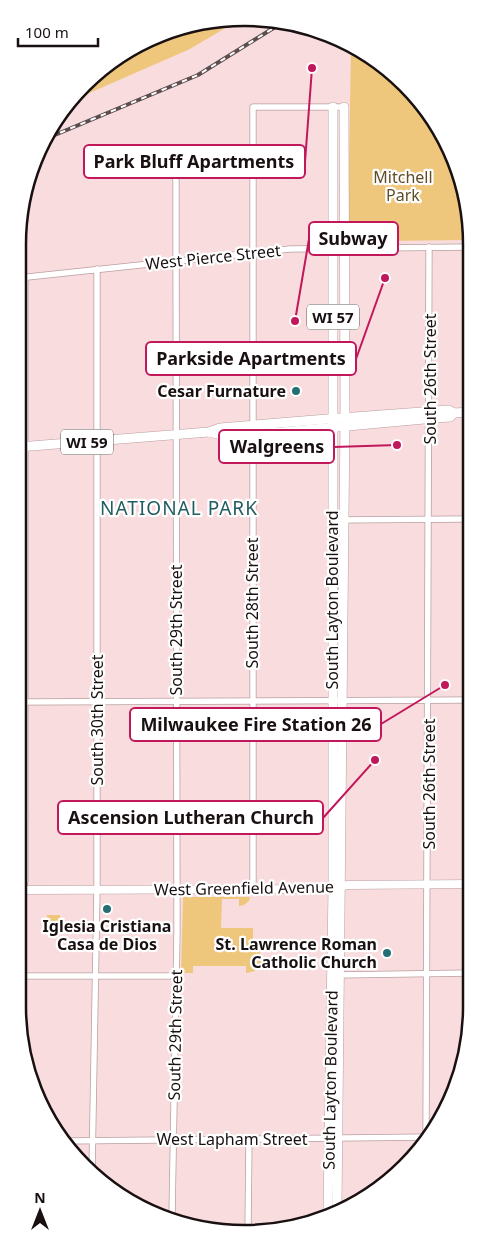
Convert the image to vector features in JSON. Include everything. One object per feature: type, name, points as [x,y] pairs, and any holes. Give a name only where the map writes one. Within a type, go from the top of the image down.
[{"type":"main road","name":"South Layton Boulevard","points":[[332,107],[334,423],[332,700],[337,887]]},
{"type":"main road","name":"South Layton Boulevard","points":[[328,1208],[333,1138],[337,887],[343,700],[345,422],[344,107]]},
{"type":"main road","points":[[345,229],[384,248]]},
{"type":"main road","points":[[333,335],[337,361],[345,363]]},
{"type":"main road","name":"WI 59","points":[[26,447],[209,432],[220,428],[253,429],[430,415],[450,417],[454,413],[463,412]]},
{"type":"main road","name":"West Greenfield Avenue","points":[[26,890],[253,889],[463,884]]},
{"type":"main road","name":"South Layton Boulevard","points":[[333,1138],[337,1204]]},
{"type":"street","name":"South 28th Street","points":[[253,889],[253,107],[332,107]]},
{"type":"street","points":[[332,107],[344,107]]},
{"type":"street","name":"South 29th Street","points":[[172,1212],[177,890],[176,181],[173,163]]},
{"type":"street","name":"South 26th Street","points":[[427,1126],[430,519],[429,247]]},
{"type":"street","name":"West Pierce Street","points":[[26,277],[290,249],[463,247]]},
{"type":"street","name":"South 30th Street","points":[[92,1163],[97,889],[97,269]]},
{"type":"street","points":[[332,520],[463,519]]},
{"type":"street","points":[[26,702],[463,700]]},
{"type":"street","points":[[335,975],[463,973]]},
{"type":"street","points":[[26,976],[176,976]]},
{"type":"street","name":"West Lapham Street","points":[[72,1141],[419,1138]]},
{"type":"street","points":[[248,1225],[249,1139]]},
{"type":"green space","points":[[227,27],[190,49],[86,94],[112,71],[135,55],[174,38],[202,30]]},
{"type":"green space","name":"Mitchell Park","points":[[351,54],[377,71],[399,90],[434,135],[451,174],[459,202],[463,240],[379,241],[348,226]]},
{"type":"green space","points":[[183,897],[250,897],[249,901],[239,906],[239,899],[222,899],[221,928],[253,928],[253,942],[260,942],[260,961],[265,962],[261,967],[246,973],[246,966],[193,966],[193,973],[181,973]]},
{"type":"green space","points":[[47,915],[60,915],[61,923],[77,923],[77,929],[47,929]]},
{"type":"railway","points":[[55,135],[198,75],[273,28]]},
{"type":"place","name":"Park Bluff Apartments","points":[[312,68]]},
{"type":"place","name":"Parkside Apartments","points":[[385,278]]},
{"type":"place","name":"Subway","points":[[295,321]]},
{"type":"place","name":"Cesar Furnature","points":[[296,391]]},
{"type":"place","name":"Walgreens","points":[[397,445]]},
{"type":"place","name":"Milwaukee Fire Station 26","points":[[445,685]]},
{"type":"place","name":"Ascension Lutheran Church","points":[[375,760]]},
{"type":"place","name":"Iglesia Cristiana Casa de Dios","points":[[107,909]]},
{"type":"place","name":"St. Lawrence Roman Catholic Church","points":[[387,953]]},
{"type":"district","name":"NATIONAL PARK","points":[[179,508]]}]
